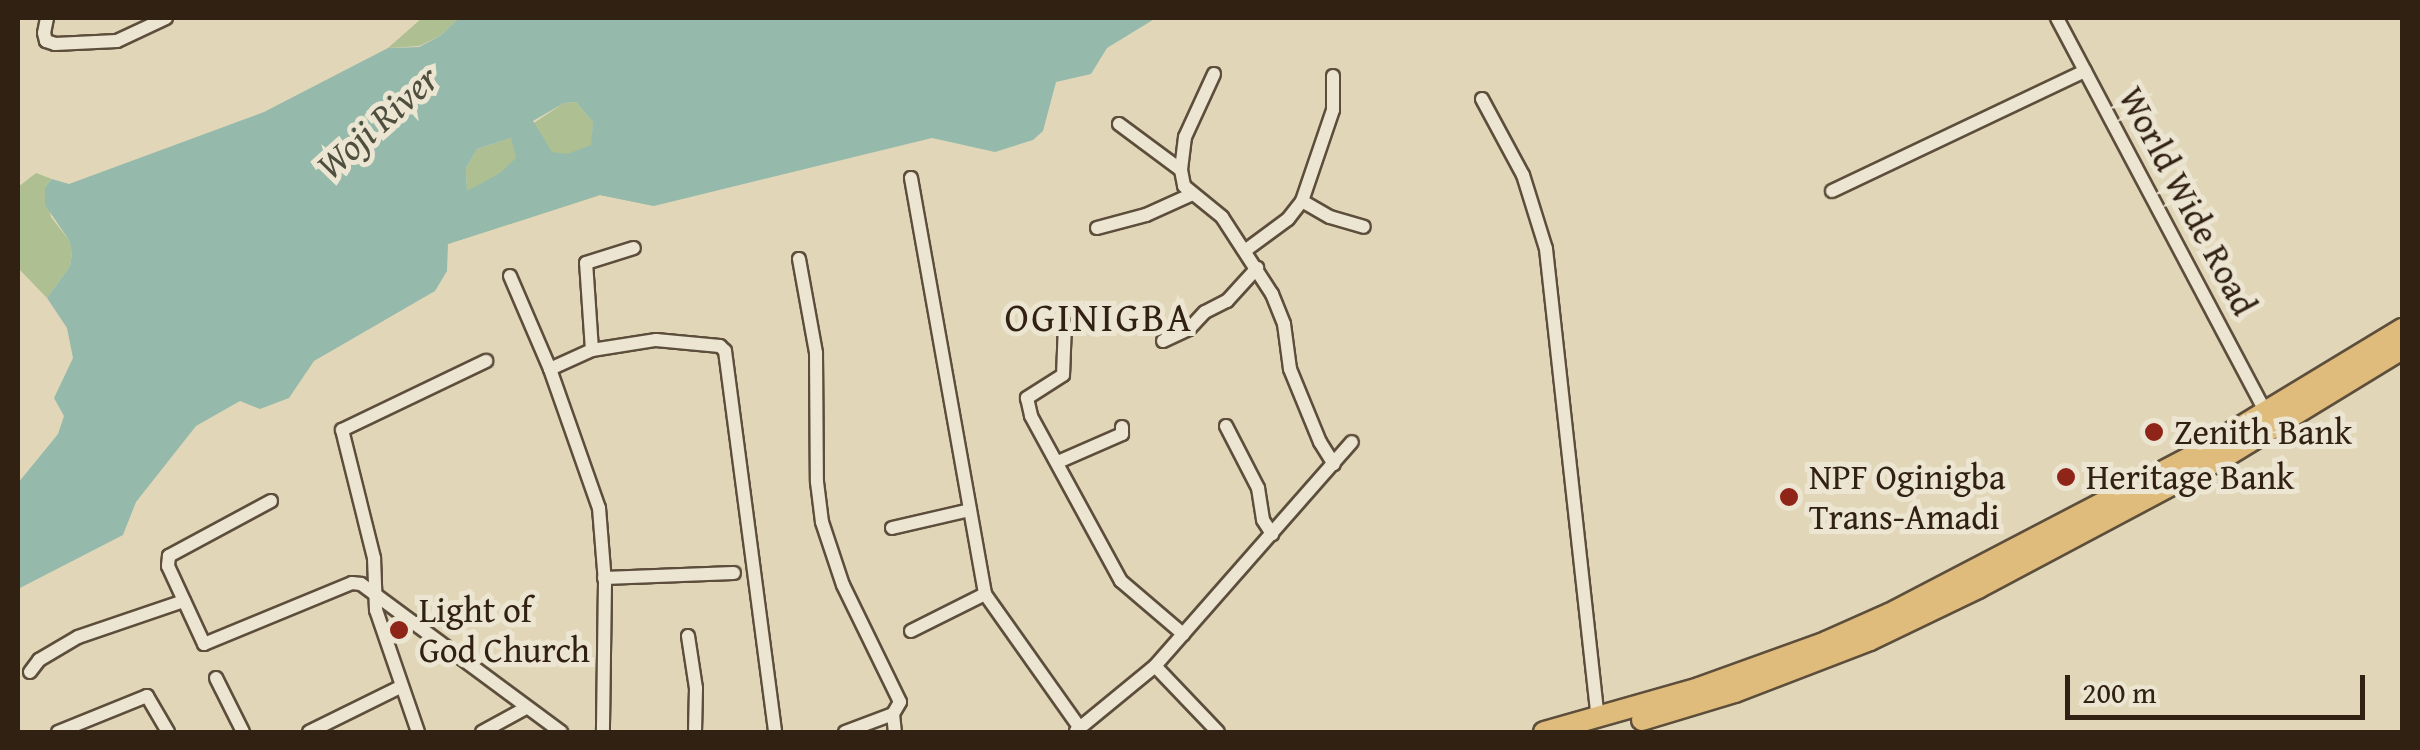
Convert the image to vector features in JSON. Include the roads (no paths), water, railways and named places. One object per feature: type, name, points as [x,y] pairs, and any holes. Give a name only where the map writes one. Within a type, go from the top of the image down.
[{"type":"main road","points":[[1867,632],[2266,412],[2402,329]]},
{"type":"main road","points":[[1544,732],[1595,725],[1867,632],[2094,529],[2402,349]]},
{"type":"street","points":[[47,18],[46,41],[74,44],[116,40],[166,18]]},
{"type":"street","name":"World Wide Road","points":[[2056,18],[2266,412]]},
{"type":"street","points":[[1832,191],[2085,71]]},
{"type":"street","points":[[1180,170],[1185,137],[1214,74]]},
{"type":"street","points":[[1246,250],[1288,219],[1302,201],[1332,110],[1333,76]]},
{"type":"street","points":[[1482,99],[1523,175],[1546,250],[1595,725]]},
{"type":"street","points":[[1119,124],[1180,170],[1190,194],[1222,217],[1246,250],[1280,312],[1290,368],[1308,417],[1334,464]]},
{"type":"street","points":[[911,178],[986,594],[1077,730],[1155,666],[1352,442]]},
{"type":"street","points":[[1097,228],[1146,215],[1190,194]]},
{"type":"street","points":[[1302,201],[1330,217],[1364,227]]},
{"type":"street","points":[[592,350],[586,264],[634,248]]},
{"type":"street","points":[[799,259],[816,352],[817,482],[822,522],[843,584],[897,695],[895,732]]},
{"type":"street","points":[[1163,341],[1189,329],[1205,312],[1227,301],[1256,268]]},
{"type":"street","points":[[510,276],[550,370],[598,503],[604,578],[603,732]]},
{"type":"street","points":[[1064,324],[1063,375],[1030,395],[1027,406],[1121,581],[1184,634]]},
{"type":"street","points":[[550,370],[592,350],[656,340],[720,346],[724,351],[776,732]]},
{"type":"street","points":[[418,732],[376,610],[367,521],[342,430],[486,362]]},
{"type":"street","points":[[1226,426],[1258,488],[1263,520],[1272,534]]},
{"type":"street","points":[[1058,462],[1122,434],[1122,427]]},
{"type":"street","points":[[271,501],[169,556],[168,566],[208,646],[352,583],[377,592],[561,732]]},
{"type":"street","points":[[892,528],[970,510]]},
{"type":"street","points":[[604,578],[734,573]]},
{"type":"street","points":[[911,632],[986,594]]},
{"type":"street","points":[[30,672],[39,660],[78,638],[184,601]]},
{"type":"street","points":[[688,636],[696,688],[696,732]]},
{"type":"street","points":[[1155,666],[1218,732]]},
{"type":"street","points":[[216,678],[242,732]]},
{"type":"street","points":[[309,732],[400,687]]},
{"type":"street","points":[[58,732],[146,696],[168,732]]},
{"type":"street","points":[[482,732],[526,708]]},
{"type":"street","points":[[845,732],[894,714]]},
{"type":"water","name":"Woji River","points":[[459,18],[1156,18],[1107,48],[1091,74],[1056,82],[1043,131],[1033,140],[995,152],[932,138],[654,206],[600,195],[448,244],[447,271],[435,291],[314,361],[289,398],[260,409],[240,401],[196,426],[136,502],[123,535],[18,589],[18,483],[58,434],[64,416],[54,398],[73,358],[67,328],[47,298],[70,266],[72,253],[69,240],[45,205],[45,187],[52,179],[69,184],[264,112],[388,48],[419,47],[440,36]],"holes":[[[576,102],[593,122],[591,145],[567,154],[552,152],[533,121],[564,103]],[[511,138],[516,158],[500,173],[467,191],[466,168],[477,149]]]},
{"type":"place","name":"Zenith Bank","points":[[2154,432]]},
{"type":"place","name":"Heritage Bank","points":[[2066,477]]},
{"type":"place","name":"NPF Oginigba Trans-Amadi","points":[[1789,497]]},
{"type":"place","name":"Light of God Church","points":[[399,630]]},
{"type":"district","name":"OGINIGBA","points":[[1099,317]]}]
